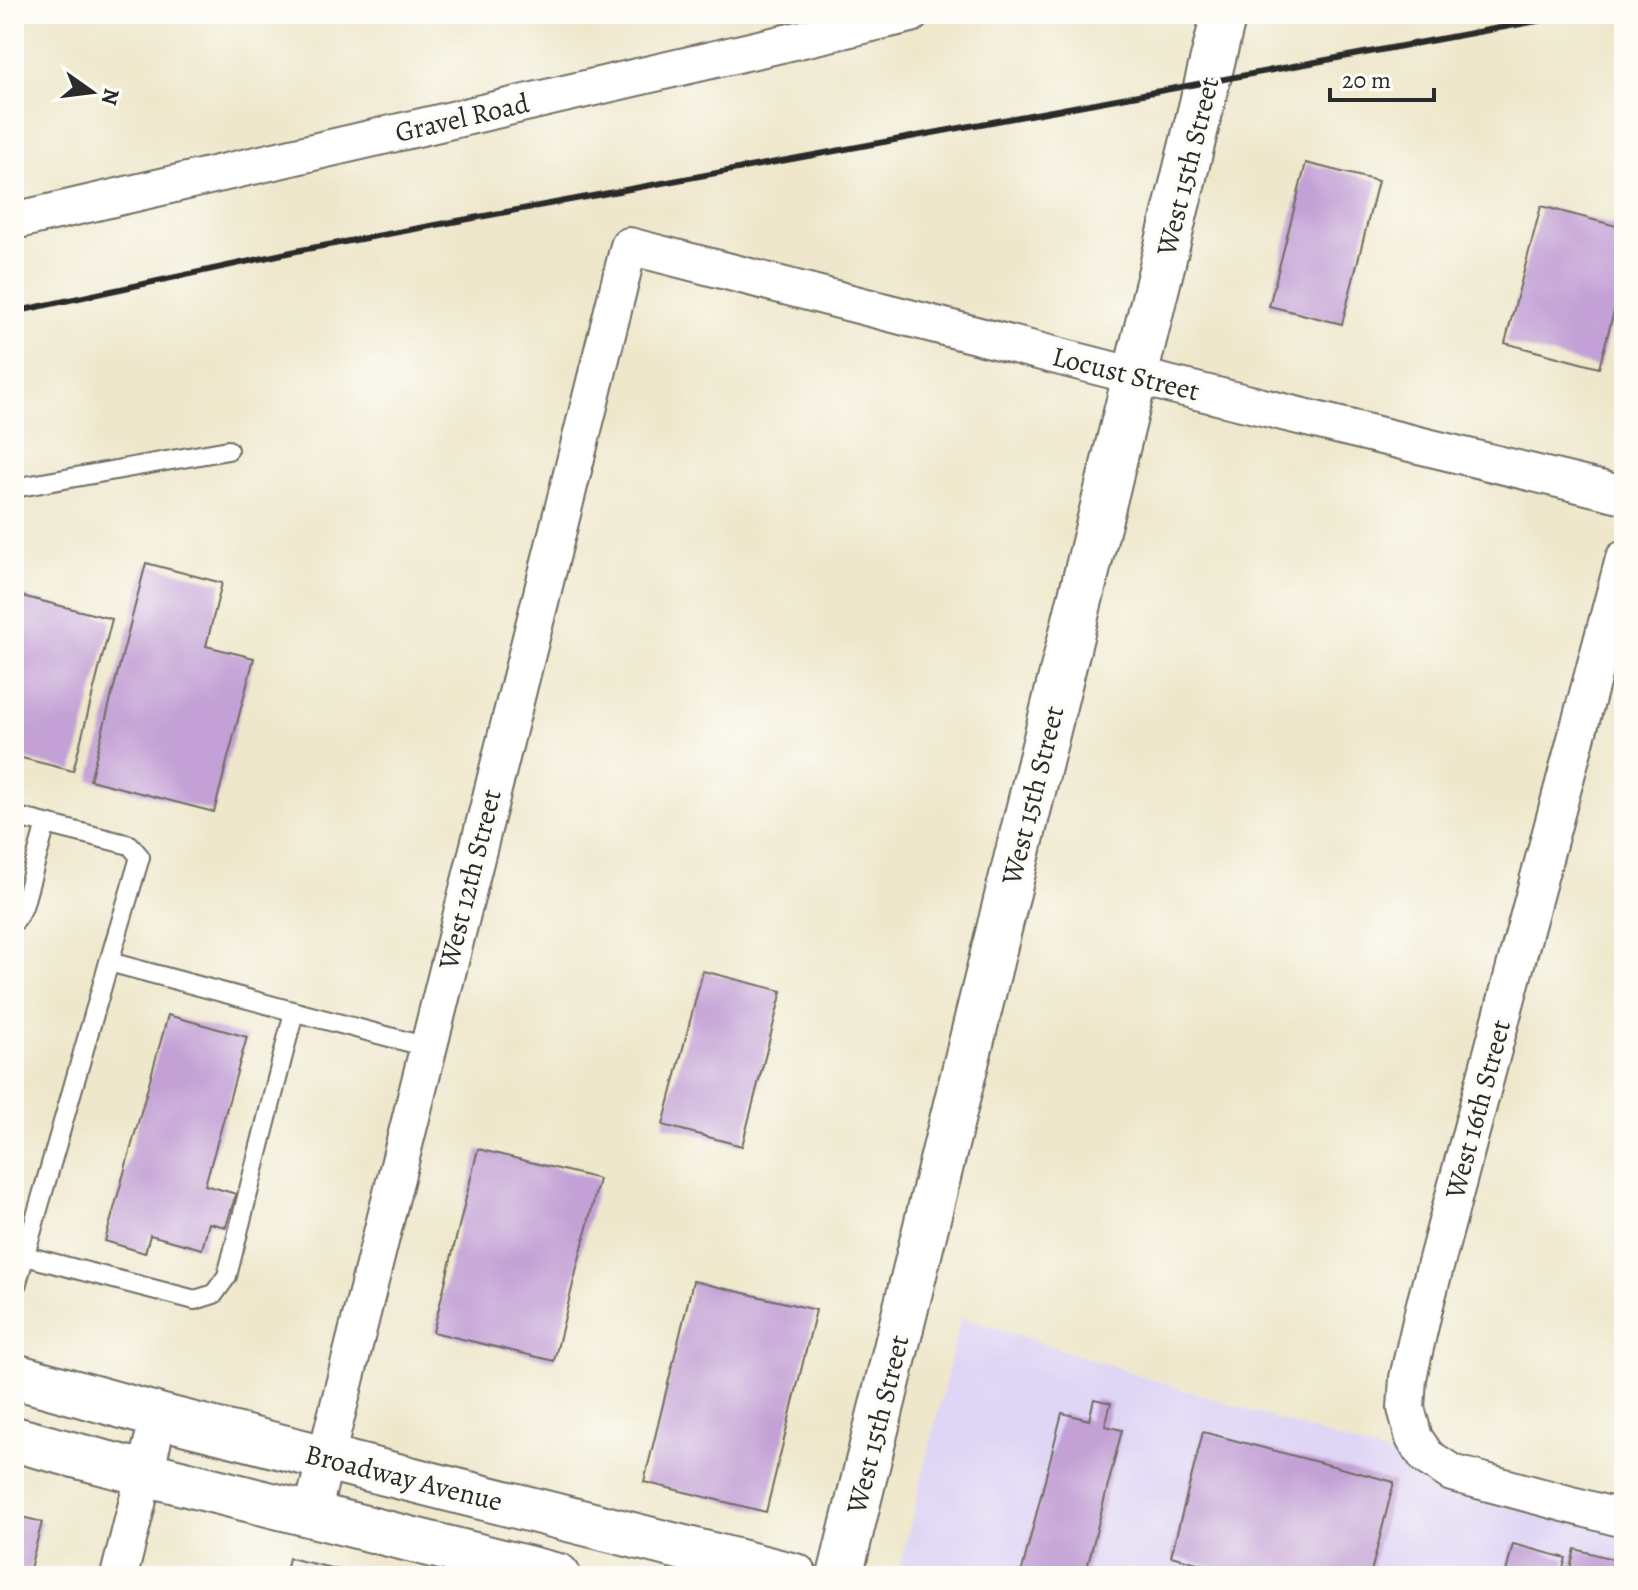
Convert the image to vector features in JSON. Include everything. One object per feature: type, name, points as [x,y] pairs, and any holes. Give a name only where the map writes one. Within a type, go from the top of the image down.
[{"type":"main road","name":"West 15th Street","points":[[840,1576],[1224,14]]},
{"type":"main road","name":"Broadway Avenue","points":[[14,1376],[159,1416],[795,1576]]},
{"type":"main road","name":"Broadway Avenue","points":[[14,1439],[558,1576]]},
{"type":"street","name":"Gravel Road","points":[[14,221],[911,14]]},
{"type":"street","name":"Locust Street","points":[[629,246],[1135,376],[1624,495]]},
{"type":"street","name":"West 12th Street","points":[[312,1513],[629,246]]},
{"type":"street","name":"West 16th Street","points":[[1624,559],[1424,1308],[1408,1378],[1406,1408],[1414,1438],[1427,1457],[1452,1473],[1624,1519]]},
{"type":"street","points":[[119,1576],[159,1416]]},
{"type":"lane","points":[[14,488],[228,450]]},
{"type":"lane","points":[[14,816],[130,845],[140,857],[19,1254],[14,1293]]},
{"type":"lane","points":[[14,922],[23,907],[46,824]]},
{"type":"lane","points":[[109,962],[427,1047]]},
{"type":"lane","points":[[19,1254],[195,1300],[214,1294],[227,1276],[294,1012]]},
{"type":"shaded area","points":[[961,1317],[1368,1449],[1624,1519],[1624,1576],[898,1576]]},
{"type":"building","points":[[1306,163],[1378,181],[1342,324],[1269,306]]},
{"type":"building","points":[[1541,206],[1624,228],[1624,273],[1599,368],[1505,343]]},
{"type":"building","points":[[146,563],[222,583],[206,646],[254,658],[214,812],[90,780]]},
{"type":"building","points":[[14,594],[112,619],[73,771],[14,756]]},
{"type":"building","points":[[703,971],[782,991],[742,1146],[663,1125]]},
{"type":"building","points":[[168,1015],[247,1037],[205,1185],[236,1194],[226,1227],[209,1223],[202,1249],[150,1235],[145,1253],[105,1241]]},
{"type":"building","points":[[478,1149],[599,1179],[554,1361],[433,1332]]},
{"type":"building","points":[[693,1281],[816,1310],[766,1512],[644,1482]]},
{"type":"building","points":[[1094,1399],[1111,1403],[1105,1426],[1122,1430],[1085,1576],[1021,1574],[1062,1413],[1089,1420]]},
{"type":"building","points":[[1203,1432],[1394,1482],[1370,1576],[1247,1576],[1171,1556]]},
{"type":"building","points":[[14,1515],[42,1522],[28,1576],[14,1576]]},
{"type":"building","points":[[1513,1544],[1566,1558],[1561,1576],[1505,1576]]},
{"type":"building","points":[[1575,1549],[1624,1562],[1624,1576],[1568,1576]]},
{"type":"building","points":[[289,1558],[349,1572],[348,1576],[285,1576]]},
{"type":"railway","points":[[14,312],[301,250],[1575,14]]}]
